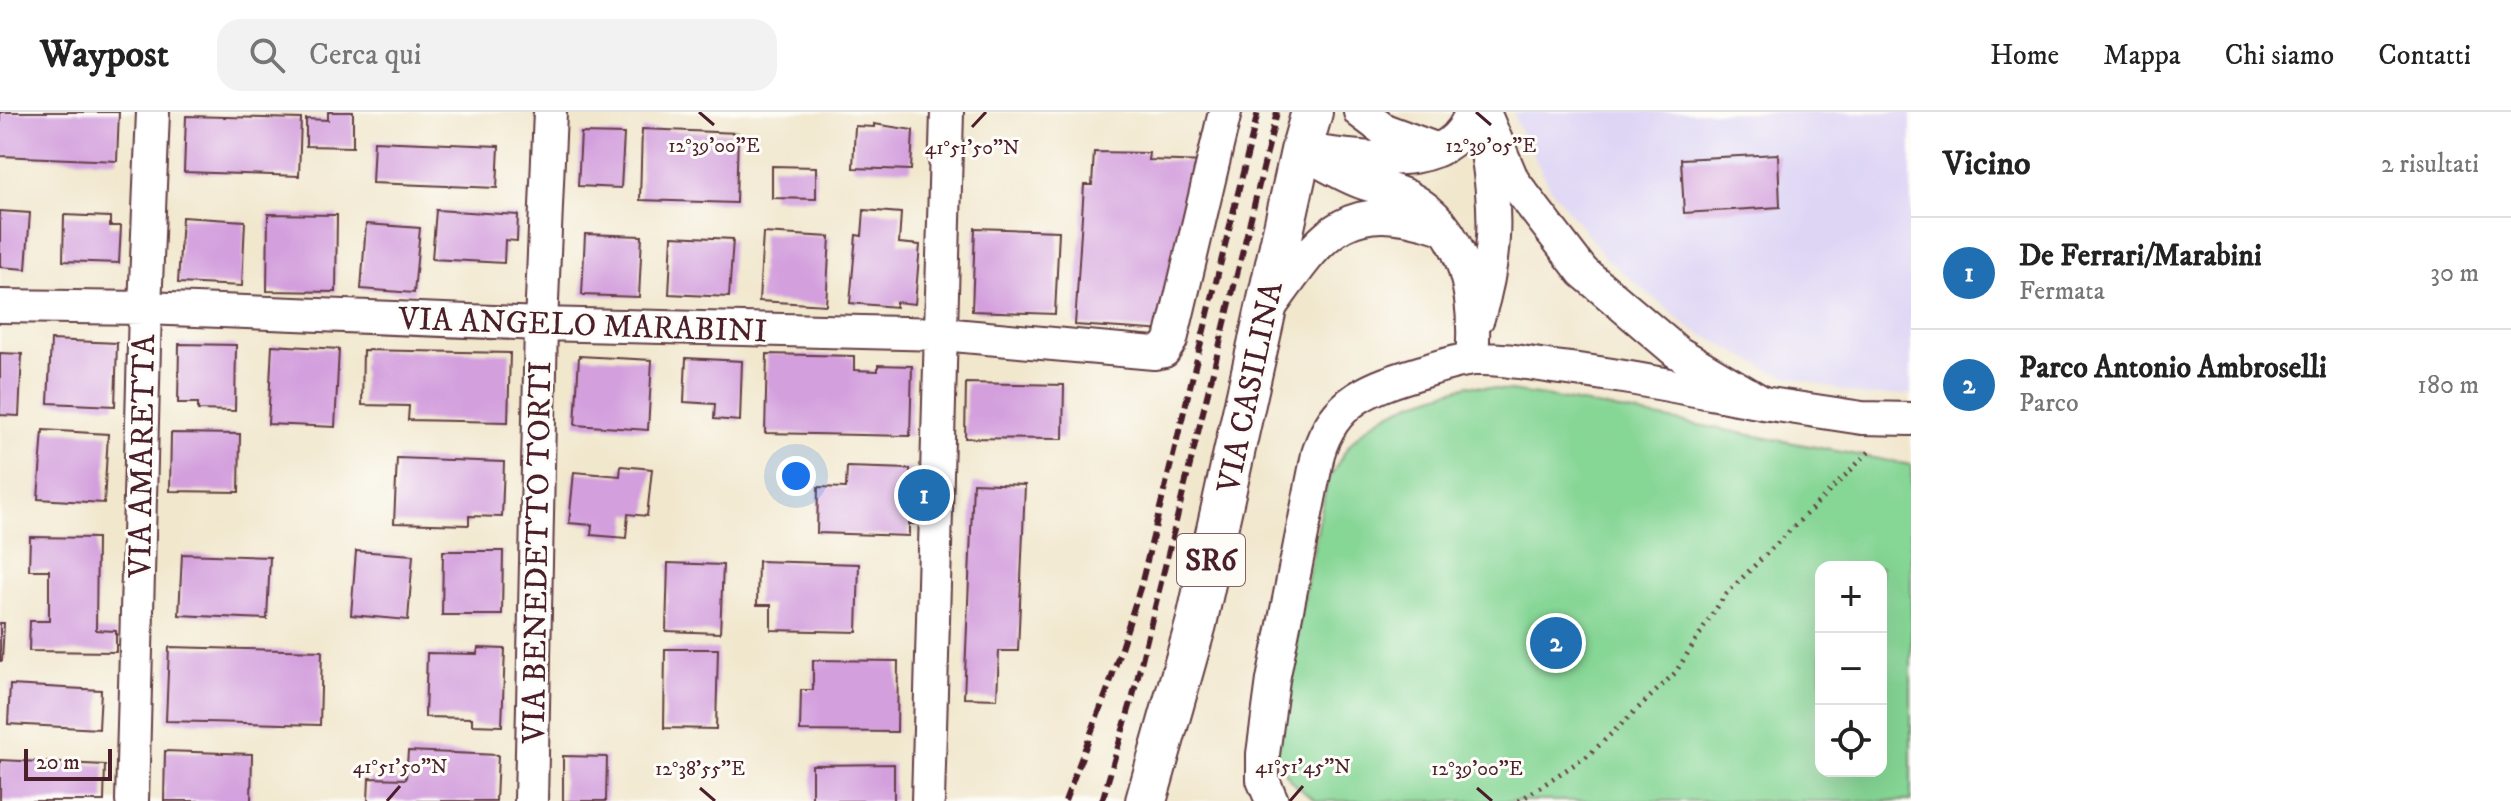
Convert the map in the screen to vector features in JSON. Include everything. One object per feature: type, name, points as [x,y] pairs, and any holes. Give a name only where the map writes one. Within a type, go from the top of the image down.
[{"type":"main road","name":"VIA CASILINA","points":[[1146,801],[1196,624],[1312,112]]},
{"type":"street","name":"VIA AMARETTA","points":[[132,801],[153,112]]},
{"type":"street","name":"VIA BENEDETTO TORTI","points":[[531,801],[541,324],[550,112]]},
{"type":"street","points":[[928,801],[947,112]]},
{"type":"street","name":"VIA ANGELO MARABINI","points":[[0,306],[942,334],[1154,353],[1164,351],[1171,340],[1225,112]]},
{"type":"street","points":[[1360,112],[1384,130],[1438,150]]},
{"type":"street","points":[[1301,151],[1388,159],[1419,155],[1452,142],[1471,112]]},
{"type":"street","points":[[1473,345],[1494,245],[1492,179],[1482,112]]},
{"type":"street","points":[[1482,112],[1513,181],[1583,272],[1677,352],[1763,403]]},
{"type":"street","points":[[1301,151],[1359,181],[1405,195],[1420,204],[1445,230],[1466,272],[1473,345]]},
{"type":"street","points":[[1264,316],[1305,258],[1342,224],[1361,218],[1391,216],[1445,230]]},
{"type":"street","points":[[1473,345],[1499,360],[1610,374],[1763,403],[1897,420]]},
{"type":"street","points":[[1272,801],[1263,780],[1262,762],[1273,680],[1324,436],[1340,412],[1364,392],[1473,345]]},
{"type":"path","points":[[1519,801],[1590,754],[1675,673],[1725,595],[1873,448],[1897,420]]},
{"type":"shaded area","points":[[1514,112],[1911,112],[1911,394],[1864,396],[1773,372],[1690,328],[1607,259],[1551,189],[1516,122]]},
{"type":"green space","points":[[1469,385],[1544,396],[1911,465],[1911,801],[1317,801],[1301,790],[1286,773],[1273,749],[1327,483],[1356,437],[1385,415]]},
{"type":"building","points":[[0,112],[119,112],[117,161],[0,156]]},
{"type":"building","points":[[328,112],[353,112],[353,147],[306,146],[306,119],[328,120]]},
{"type":"building","points":[[186,116],[301,119],[299,176],[184,172]]},
{"type":"building","points":[[874,124],[913,130],[911,170],[853,168],[855,126],[874,127]]},
{"type":"building","points":[[642,129],[738,133],[736,203],[640,200]]},
{"type":"building","points":[[581,133],[624,134],[621,188],[578,186]]},
{"type":"building","points":[[374,141],[499,146],[497,188],[372,183]]},
{"type":"building","points":[[1094,152],[1149,153],[1148,160],[1208,162],[1166,331],[1075,325],[1084,185],[1092,185]]},
{"type":"building","points":[[1778,154],[1780,207],[1684,213],[1681,159]]},
{"type":"building","points":[[772,166],[816,167],[816,199],[772,198]]},
{"type":"building","points":[[436,210],[518,215],[517,241],[505,240],[504,263],[432,259]]},
{"type":"building","points":[[864,210],[901,213],[899,243],[920,245],[915,304],[896,302],[896,307],[850,303],[856,235],[862,236]]},
{"type":"building","points":[[0,211],[30,213],[26,269],[0,267]]},
{"type":"building","points":[[268,214],[337,215],[336,292],[267,291]]},
{"type":"building","points":[[64,215],[110,217],[110,226],[121,226],[119,263],[63,261]]},
{"type":"building","points":[[182,217],[245,221],[242,286],[178,283]]},
{"type":"building","points":[[366,224],[420,228],[414,293],[361,289]]},
{"type":"building","points":[[975,228],[1059,231],[1055,314],[972,311]]},
{"type":"building","points":[[763,233],[830,237],[826,305],[759,301]]},
{"type":"building","points":[[585,234],[642,236],[639,297],[582,295]]},
{"type":"building","points":[[672,236],[733,239],[729,297],[669,294]]},
{"type":"building","points":[[51,340],[117,343],[115,406],[48,403]]},
{"type":"building","points":[[179,344],[236,345],[235,411],[198,410],[198,403],[178,403]]},
{"type":"building","points":[[272,345],[339,349],[335,427],[268,424]]},
{"type":"building","points":[[363,350],[510,353],[508,422],[408,420],[409,406],[362,405]]},
{"type":"building","points":[[0,353],[22,354],[19,416],[0,415]]},
{"type":"building","points":[[767,354],[854,356],[854,370],[878,371],[878,365],[912,366],[910,436],[765,433]]},
{"type":"building","points":[[579,356],[652,360],[648,430],[575,425]]},
{"type":"building","points":[[686,358],[742,361],[740,421],[714,419],[715,404],[684,402]]},
{"type":"building","points":[[966,383],[1064,385],[1063,439],[965,438]]},
{"type":"building","points":[[43,430],[108,434],[104,503],[38,499]]},
{"type":"building","points":[[171,433],[240,434],[239,492],[170,491]]},
{"type":"building","points":[[397,458],[504,462],[502,517],[469,516],[469,525],[394,523]]},
{"type":"building","points":[[621,466],[652,469],[647,516],[628,514],[626,538],[591,535],[592,525],[569,523],[574,472],[620,476]]},
{"type":"building","points":[[847,467],[910,469],[910,473],[920,473],[919,524],[909,524],[909,536],[817,533],[818,487],[846,488]]},
{"type":"building","points":[[973,483],[1025,485],[1018,651],[999,651],[997,699],[964,698]]},
{"type":"building","points":[[30,537],[97,538],[96,630],[116,631],[116,652],[29,651],[30,621],[49,621],[49,570],[29,570]]},
{"type":"building","points":[[356,551],[413,555],[408,620],[351,615]]},
{"type":"building","points":[[443,551],[503,551],[502,615],[442,615]]},
{"type":"building","points":[[182,554],[270,557],[267,619],[179,615]]},
{"type":"building","points":[[758,561],[859,564],[857,632],[771,630],[771,605],[757,605]]},
{"type":"building","points":[[668,563],[723,565],[720,633],[666,631]]},
{"type":"building","points":[[0,623],[4,623],[2,661],[0,661]]},
{"type":"building","points":[[169,647],[322,651],[320,725],[166,721]]},
{"type":"building","points":[[478,648],[505,649],[502,726],[472,725],[472,718],[425,717],[427,653],[477,654]]},
{"type":"building","points":[[665,649],[718,649],[716,729],[664,728]]},
{"type":"building","points":[[813,660],[898,661],[897,732],[800,731],[801,690],[813,690]]},
{"type":"building","points":[[10,685],[101,690],[99,729],[8,724]]},
{"type":"building","points":[[165,751],[252,754],[251,801],[164,801]]},
{"type":"building","points":[[408,751],[498,755],[496,801],[368,801],[369,778],[406,779]]},
{"type":"building","points":[[563,756],[607,757],[606,801],[563,801]]},
{"type":"building","points":[[0,760],[105,765],[104,801],[0,801]]},
{"type":"building","points":[[894,764],[894,801],[812,801],[812,765]]},
{"type":"railway","points":[[1065,801],[1109,686],[1141,585],[1258,112]]},
{"type":"railway","points":[[1102,801],[1133,696],[1277,112]]},
{"type":"place","name":"De Ferrari/Marabini","points":[[924,495]]},
{"type":"place","name":"Parco Antonio Ambroselli","points":[[1556,643]]}]
